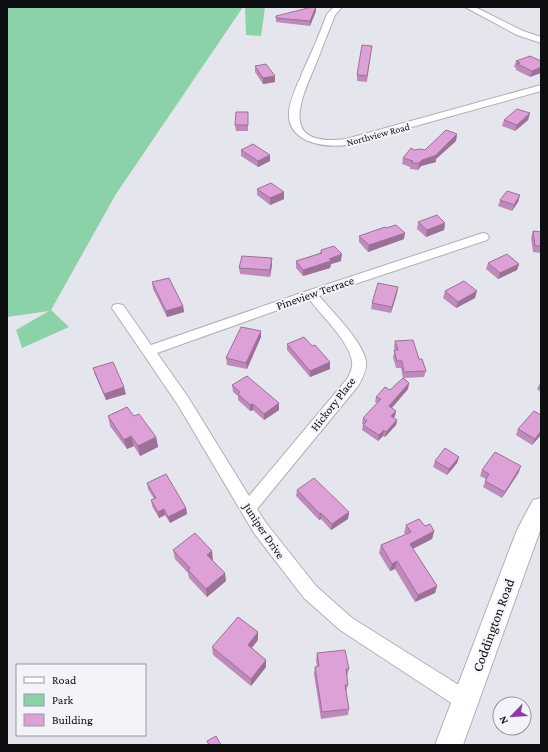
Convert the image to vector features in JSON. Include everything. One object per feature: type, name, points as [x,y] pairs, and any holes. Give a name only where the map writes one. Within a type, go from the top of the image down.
[{"type":"street","name":"Northview Road","points":[[338,7],[331,14],[300,89],[294,112],[297,126],[302,133],[311,139],[325,143],[347,142],[541,88]]},
{"type":"street","points":[[469,7],[520,33],[541,40]]},
{"type":"street","name":"Pineview Terrace","points":[[148,351],[311,294],[483,237]]},
{"type":"street","name":"Hickory Place","points":[[248,509],[348,388],[357,374],[359,367],[356,352],[311,294]]},
{"type":"street","name":"Juniper Drive","points":[[118,308],[187,407],[248,509],[287,565],[310,592],[331,612],[369,640],[466,701]]},
{"type":"street","name":"Coddington Road","points":[[450,745],[528,530],[541,507]]},
{"type":"green space","points":[[7,7],[243,7],[116,194],[51,310],[69,327],[22,348],[16,330],[49,311],[7,317]]},
{"type":"green space","points":[[245,7],[265,7],[261,36],[246,35]]},
{"type":"building","points":[[316,7],[310,21],[276,18],[276,16]]},
{"type":"building","points":[[362,45],[372,46],[367,76],[357,75]]},
{"type":"building","points":[[530,56],[541,61],[541,67],[532,71],[517,64],[520,63],[516,61]]},
{"type":"building","points":[[266,64],[275,76],[263,78],[255,66]]},
{"type":"building","points":[[517,109],[530,113],[517,125],[504,120]]},
{"type":"building","points":[[236,112],[248,112],[248,125],[235,125]]},
{"type":"building","points":[[446,130],[457,134],[437,155],[422,160],[419,163],[411,163],[413,161],[403,158],[411,148],[414,150],[425,150]]},
{"type":"building","points":[[253,144],[270,155],[258,161],[241,150]]},
{"type":"building","points":[[271,183],[284,192],[270,198],[257,189]]},
{"type":"building","points":[[507,191],[520,195],[514,205],[500,200]]},
{"type":"building","points":[[437,215],[445,223],[427,230],[418,222]]},
{"type":"building","points":[[396,225],[405,233],[369,245],[359,236],[385,227]]},
{"type":"building","points":[[533,231],[541,232],[541,246],[535,246]]},
{"type":"building","points":[[334,246],[342,254],[329,259],[331,261],[303,270],[296,261],[322,253],[321,250]]},
{"type":"building","points":[[507,254],[519,264],[500,273],[488,263]]},
{"type":"building","points":[[242,256],[272,258],[270,270],[239,268]]},
{"type":"building","points":[[169,278],[183,306],[166,311],[152,282]]},
{"type":"building","points":[[464,281],[477,291],[458,302],[445,291]]},
{"type":"building","points":[[378,283],[398,287],[392,307],[372,303]]},
{"type":"building","points":[[241,327],[261,331],[246,363],[226,358]]},
{"type":"building","points":[[304,337],[312,346],[315,345],[330,362],[310,371],[287,344]]},
{"type":"building","points":[[413,340],[419,359],[422,359],[426,371],[404,372],[402,361],[397,361],[394,350],[398,350],[395,341]]},
{"type":"building","points":[[113,362],[124,387],[104,394],[93,368]]},
{"type":"building","points":[[247,376],[279,403],[264,414],[253,404],[250,405],[238,394],[240,392],[232,385]]},
{"type":"building","points":[[403,378],[409,383],[389,406],[396,411],[391,416],[397,420],[386,432],[384,430],[379,435],[363,425],[367,421],[363,418],[381,399],[376,397],[385,387],[390,390]]},
{"type":"building","points":[[127,407],[134,416],[139,414],[156,437],[138,446],[131,436],[124,440],[108,416]]},
{"type":"building","points":[[534,411],[541,415],[541,431],[535,439],[518,429]]},
{"type":"building","points":[[445,448],[459,457],[449,469],[435,461]]},
{"type":"building","points":[[495,452],[521,466],[505,492],[485,481],[489,474],[482,470]]},
{"type":"building","points":[[166,474],[186,508],[168,517],[164,509],[158,512],[151,500],[156,498],[147,483]]},
{"type":"building","points":[[314,478],[349,512],[332,524],[297,490]]},
{"type":"building","points":[[419,519],[425,526],[430,524],[434,531],[410,544],[437,586],[418,595],[397,561],[392,564],[381,545],[411,532],[406,525]]},
{"type":"building","points":[[195,533],[212,551],[207,555],[225,573],[206,589],[188,570],[190,568],[173,550]]},
{"type":"building","points":[[238,617],[258,632],[248,645],[266,660],[251,679],[212,647]]},
{"type":"building","points":[[345,650],[349,669],[346,669],[348,685],[345,685],[349,709],[322,712],[315,667],[319,666],[317,653]]},
{"type":"building","points":[[216,736],[221,745],[209,745],[207,741]]}]
